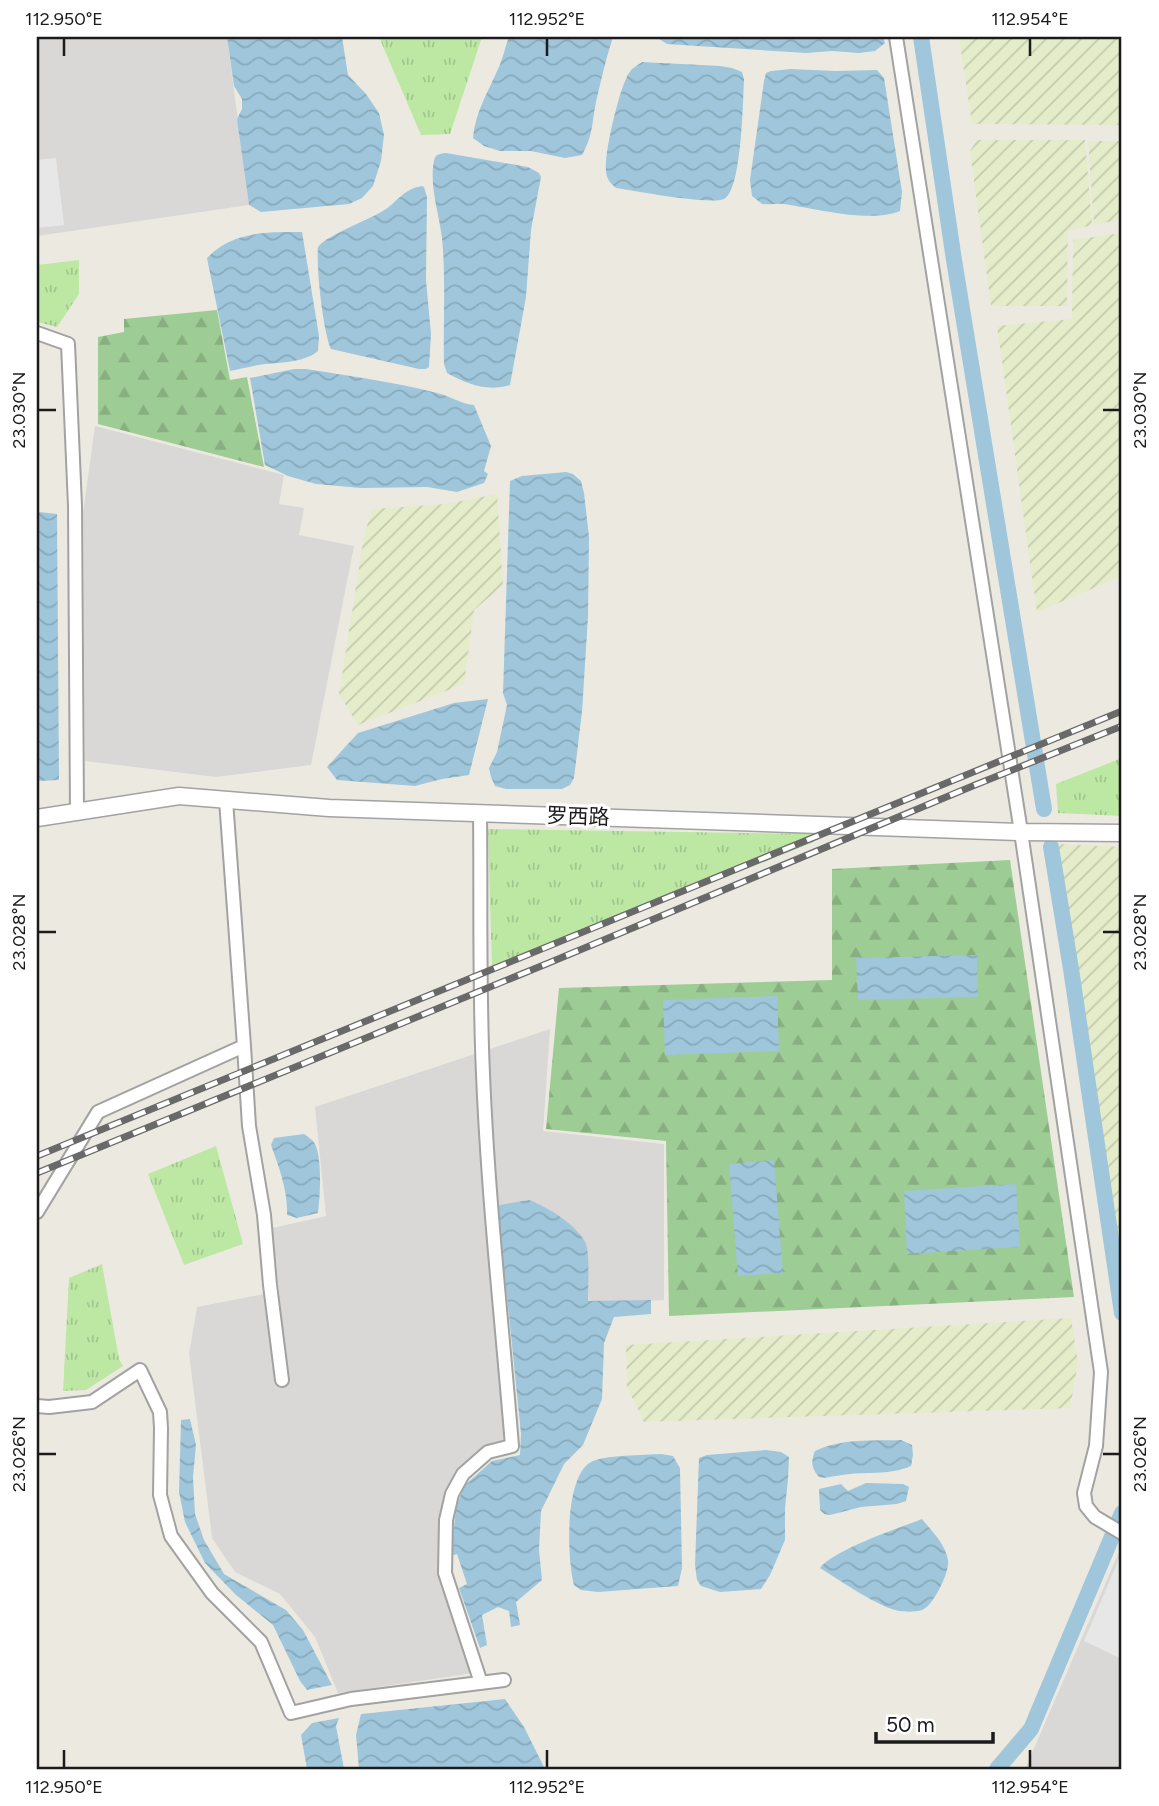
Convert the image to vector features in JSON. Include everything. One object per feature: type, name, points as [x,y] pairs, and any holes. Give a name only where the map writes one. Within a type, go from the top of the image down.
[{"type":"street","points":[[896,37],[1021,832],[1101,1372],[1096,1446],[1084,1493],[1086,1506],[1095,1517],[1122,1533]]},
{"type":"street","points":[[37,333],[68,344],[75,506],[77,813]]},
{"type":"street","name":"罗西路","points":[[37,818],[179,796],[328,808],[1021,832],[1122,833]]},
{"type":"street","points":[[226,800],[249,1126],[264,1215],[282,1380]]},
{"type":"street","points":[[480,813],[484,1104],[489,1196],[512,1446],[488,1452],[463,1474],[452,1494],[446,1520],[445,1573],[481,1683]]},
{"type":"street","points":[[37,1212],[98,1112],[244,1046]]},
{"type":"street","points":[[37,1406],[92,1402],[140,1370],[160,1412],[160,1495],[171,1536],[212,1593],[261,1642],[291,1713],[351,1699],[504,1680]]},
{"type":"shaded area","points":[[37,37],[227,37],[249,205],[37,236]]},
{"type":"shaded area","points":[[56,158],[64,225],[37,228],[37,160]]},
{"type":"shaded area","points":[[95,426],[284,475],[279,504],[304,508],[299,535],[354,546],[311,765],[216,777],[85,761],[83,513]]},
{"type":"shaded area","points":[[550,1029],[543,1131],[664,1144],[664,1300],[505,1308],[518,1449],[482,1463],[459,1488],[450,1516],[448,1563],[481,1672],[338,1693],[315,1637],[280,1594],[235,1572],[212,1538],[189,1354],[197,1307],[279,1291],[272,1228],[326,1216],[315,1107]]},
{"type":"shaded area","points":[[1122,1545],[1122,1769],[1025,1769]]},
{"type":"shaded area","points":[[1122,1552],[1122,1659],[1084,1641]]},
{"type":"green space","points":[[379,37],[482,37],[450,134],[421,135]]},
{"type":"green space","points":[[959,37],[1122,37],[1122,125],[972,124]]},
{"type":"green space","points":[[977,140],[1085,140],[1092,225],[1068,231],[1067,306],[991,306],[970,151]]},
{"type":"green space","points":[[1088,141],[1122,141],[1122,219],[1094,225]]},
{"type":"green space","points":[[1122,233],[1122,576],[1037,612],[997,326],[1072,319],[1073,240]]},
{"type":"green space","points":[[79,260],[79,294],[57,327],[37,322],[37,265]]},
{"type":"green space","points":[[217,310],[230,380],[247,377],[264,467],[98,424],[98,337],[124,332],[124,319]]},
{"type":"green space","points":[[497,494],[503,585],[474,610],[464,684],[358,725],[339,694],[364,536],[372,509],[446,504]]},
{"type":"green space","points":[[1122,758],[1122,816],[1058,813],[1056,784]]},
{"type":"green space","points":[[488,829],[814,834],[814,842],[492,970]]},
{"type":"green space","points":[[1056,844],[1122,847],[1122,1276]]},
{"type":"green space","points":[[1010,860],[1074,1297],[669,1316],[666,1141],[546,1129],[559,988],[832,980],[832,869]]},
{"type":"green space","points":[[216,1146],[243,1244],[184,1265],[148,1174]]},
{"type":"green space","points":[[102,1264],[119,1359],[123,1366],[86,1390],[63,1391],[69,1278]]},
{"type":"green space","points":[[1071,1318],[1078,1363],[1070,1408],[644,1422],[627,1387],[626,1345]]},
{"type":"water","points":[[227,37],[342,37],[348,75],[379,113],[384,135],[381,161],[373,186],[362,198],[349,204],[261,212],[249,205],[237,119],[242,109],[242,99],[234,86]]},
{"type":"water","points":[[509,37],[613,37],[590,135],[582,155],[565,158],[531,151],[500,151],[484,146],[473,138],[479,111],[500,65]]},
{"type":"water","points":[[656,37],[883,37],[885,43],[875,51],[806,53],[667,44]]},
{"type":"water","points":[[642,62],[720,66],[742,72],[743,105],[738,163],[735,180],[724,199],[703,200],[639,192],[616,188],[609,180],[606,161],[617,105],[629,73]]},
{"type":"water","points":[[791,69],[877,70],[884,78],[902,192],[900,211],[874,216],[843,214],[784,204],[762,204],[752,196],[750,180],[766,73]]},
{"type":"water","points":[[446,153],[528,167],[541,177],[531,230],[526,297],[510,385],[493,388],[470,383],[447,373],[444,364],[443,253],[433,170],[435,157]]},
{"type":"water","points":[[422,186],[427,197],[426,280],[431,334],[429,367],[419,369],[331,349],[321,299],[318,247],[331,237],[386,209],[406,192]]},
{"type":"water","points":[[302,232],[319,336],[318,351],[297,360],[230,371],[207,258],[217,249],[239,238],[263,233]]},
{"type":"water","points":[[294,369],[405,386],[442,394],[474,405],[491,446],[484,471],[488,474],[484,483],[457,492],[427,487],[361,488],[316,484],[288,476],[265,465],[250,378]]},
{"type":"water","points":[[566,472],[581,481],[589,537],[588,616],[582,712],[574,778],[570,785],[562,789],[506,789],[495,786],[489,768],[497,752],[507,705],[503,693],[510,481],[522,476]]},
{"type":"water","points":[[37,494],[39,512],[57,514],[59,780],[37,781]]},
{"type":"water","points":[[488,699],[469,775],[415,786],[337,780],[327,767],[358,733],[454,703]]},
{"type":"water","points":[[977,955],[978,997],[858,1000],[856,958]]},
{"type":"water","points":[[777,996],[779,1051],[665,1055],[663,1000]]},
{"type":"water","points":[[304,1134],[313,1141],[318,1155],[319,1206],[318,1213],[297,1218],[287,1215],[280,1170],[271,1145],[274,1138]]},
{"type":"water","points":[[774,1160],[783,1273],[738,1276],[729,1164]]},
{"type":"water","points":[[1016,1184],[1020,1247],[907,1254],[904,1191]]},
{"type":"water","points":[[529,1200],[561,1218],[582,1237],[588,1256],[588,1301],[651,1300],[651,1314],[614,1317],[604,1343],[602,1399],[583,1445],[564,1464],[541,1511],[539,1550],[542,1580],[516,1602],[520,1625],[511,1627],[509,1611],[498,1607],[482,1615],[487,1645],[480,1648],[459,1588],[467,1584],[457,1554],[451,1556],[456,1508],[464,1486],[492,1461],[520,1455],[521,1434],[496,1211],[500,1205]]},
{"type":"water","points":[[190,1419],[196,1445],[193,1477],[195,1514],[204,1540],[224,1574],[286,1610],[303,1630],[332,1685],[307,1690],[273,1625],[235,1594],[205,1563],[185,1522],[179,1492],[181,1420]]},
{"type":"water","points":[[901,1440],[912,1445],[913,1455],[911,1466],[902,1469],[825,1478],[819,1477],[813,1467],[815,1451],[825,1447],[857,1441]]},
{"type":"water","points":[[766,1450],[781,1452],[789,1457],[785,1540],[770,1575],[761,1589],[720,1592],[701,1586],[697,1580],[695,1565],[699,1458]]},
{"type":"water","points":[[661,1454],[673,1456],[680,1468],[682,1568],[678,1586],[598,1592],[581,1590],[574,1585],[569,1539],[572,1501],[582,1471],[591,1462],[605,1458]]},
{"type":"water","points":[[866,1483],[903,1484],[909,1487],[906,1501],[861,1507],[830,1515],[820,1510],[819,1489],[841,1484],[848,1491]]},
{"type":"water","points":[[922,1519],[941,1543],[947,1554],[948,1565],[940,1588],[922,1610],[902,1611],[882,1605],[820,1568],[852,1547]]},
{"type":"water","points":[[505,1699],[524,1727],[545,1769],[359,1769],[356,1735],[361,1714]]},
{"type":"water","points":[[339,1718],[336,1726],[344,1769],[307,1769],[301,1735],[312,1723]]},
{"type":"waterway","points":[[921,37],[954,260],[1044,809]]},
{"type":"waterway","points":[[1051,847],[1122,1313]]},
{"type":"waterway","points":[[997,1769],[1031,1729],[1122,1513]]},
{"type":"railway","points":[[37,1156],[1122,711]]},
{"type":"railway","points":[[37,1173],[1122,726]]}]
